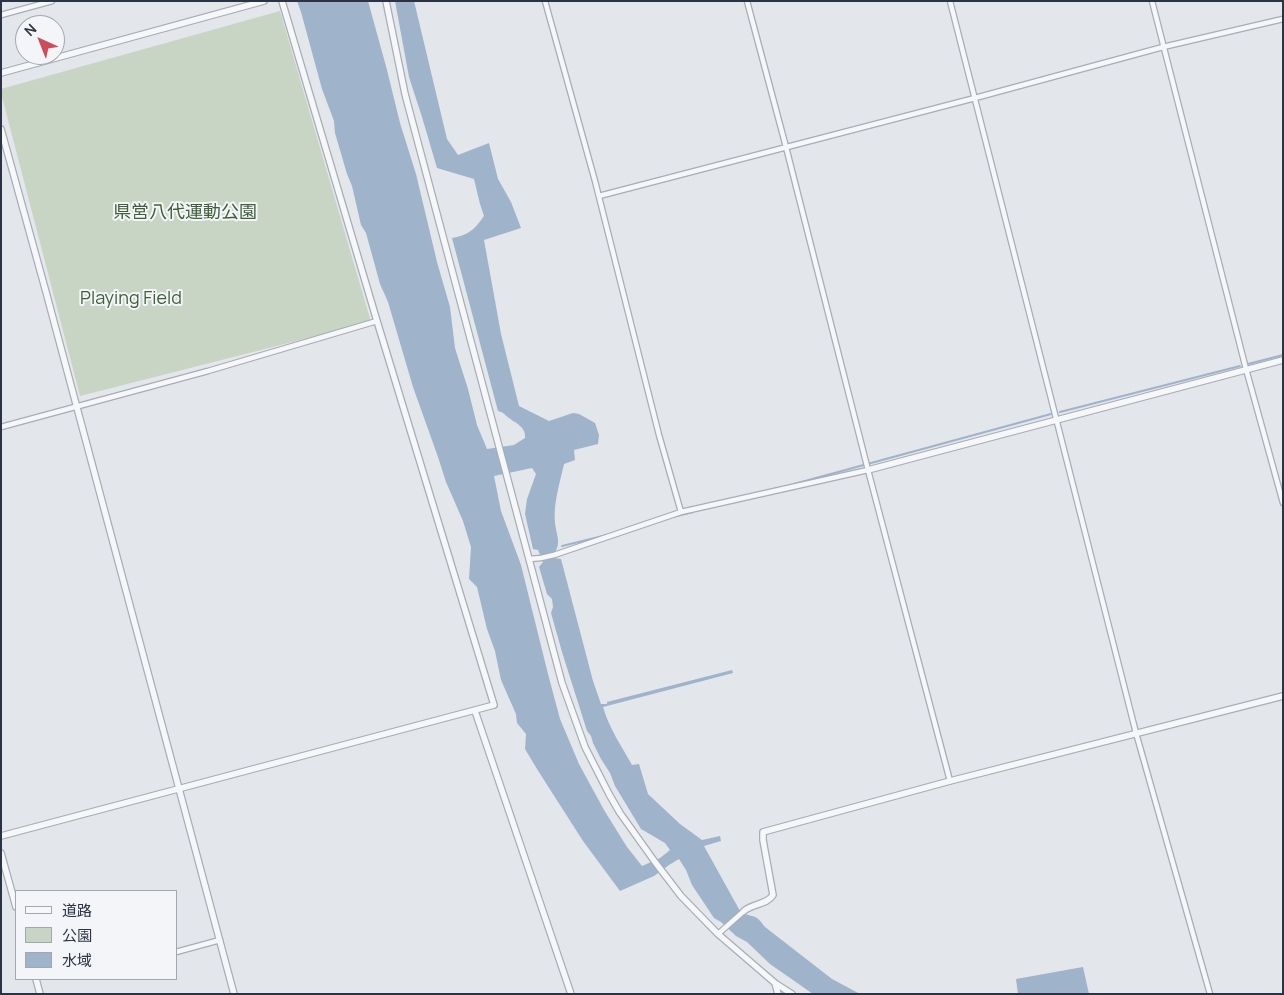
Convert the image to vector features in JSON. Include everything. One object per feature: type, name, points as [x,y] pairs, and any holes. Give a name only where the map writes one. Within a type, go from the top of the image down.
[{"type":"street","points":[[1,15],[52,1]]},
{"type":"street","points":[[1,73],[264,1]]},
{"type":"street","points":[[1,836],[494,705],[282,1]]},
{"type":"street","points":[[386,1],[405,94],[496,438],[562,683],[585,747],[612,800],[654,862],[681,896],[718,934],[775,983],[792,994]]},
{"type":"street","points":[[545,1],[681,512]]},
{"type":"street","points":[[747,1],[950,782]]},
{"type":"street","points":[[950,1],[1136,733],[1210,994]]},
{"type":"street","points":[[1152,1],[1246,369],[1283,503]]},
{"type":"street","points":[[598,196],[1163,47],[1283,18]]},
{"type":"street","points":[[1,129],[234,994]]},
{"type":"street","points":[[1,427],[208,371],[377,321]]},
{"type":"street","points":[[529,559],[554,554],[681,512],[1057,421],[1283,360]]},
{"type":"street","points":[[718,934],[748,907],[767,901],[774,895],[762,840],[763,832],[1283,696]]},
{"type":"street","points":[[475,711],[571,994]]},
{"type":"street","points":[[1,853],[15,903]]},
{"type":"street","points":[[178,951],[220,940]]},
{"type":"street","points":[[36,980],[40,994]]},
{"type":"street","points":[[775,983],[778,994]]},
{"type":"green space","name":"県営八代運動公園","points":[[280,11],[371,322],[80,396],[1,89]]},
{"type":"water","points":[[297,1],[368,1],[400,123],[416,174],[450,307],[455,348],[477,425],[487,449],[514,445],[525,438],[525,434],[518,424],[498,411],[452,238],[471,231],[484,216],[474,179],[437,168],[409,77],[395,1],[414,1],[447,139],[458,155],[489,143],[498,179],[511,202],[521,228],[484,240],[501,334],[519,406],[549,421],[573,413],[579,414],[595,423],[599,435],[598,444],[574,450],[575,460],[564,464],[555,508],[558,546],[554,553],[555,558],[561,559],[593,681],[601,704],[607,704],[607,702],[732,670],[733,673],[603,707],[609,722],[632,765],[639,764],[648,794],[680,824],[702,840],[720,836],[721,841],[704,846],[740,911],[758,919],[765,927],[832,979],[860,994],[813,994],[770,964],[747,942],[736,936],[714,918],[692,885],[679,859],[654,876],[620,891],[583,841],[525,749],[526,734],[517,723],[516,714],[501,680],[477,587],[469,579],[471,547],[413,387],[366,233],[361,225],[352,186],[335,133],[334,121],[322,89]],"holes":[[[532,468],[536,474],[527,499],[525,514],[533,549],[538,550],[543,562],[539,567],[547,594],[552,599],[553,607],[551,613],[587,731],[615,786],[641,829],[665,843],[670,850],[660,858],[642,866],[627,847],[604,810],[579,764],[560,719],[521,565],[501,511],[494,476]]]},
{"type":"water","points":[[1083,967],[1089,994],[1018,994],[1016,979]]},
{"type":"waterway","points":[[1248,364],[1283,355]]},
{"type":"waterway","points":[[1060,412],[1240,366]]},
{"type":"waterway","points":[[794,484],[1051,414]]},
{"type":"waterway","points":[[673,517],[693,512]]},
{"type":"waterway","points":[[562,546],[611,534]]},
{"type":"park label","name":"Playing Field","points":[[131,299]]}]
